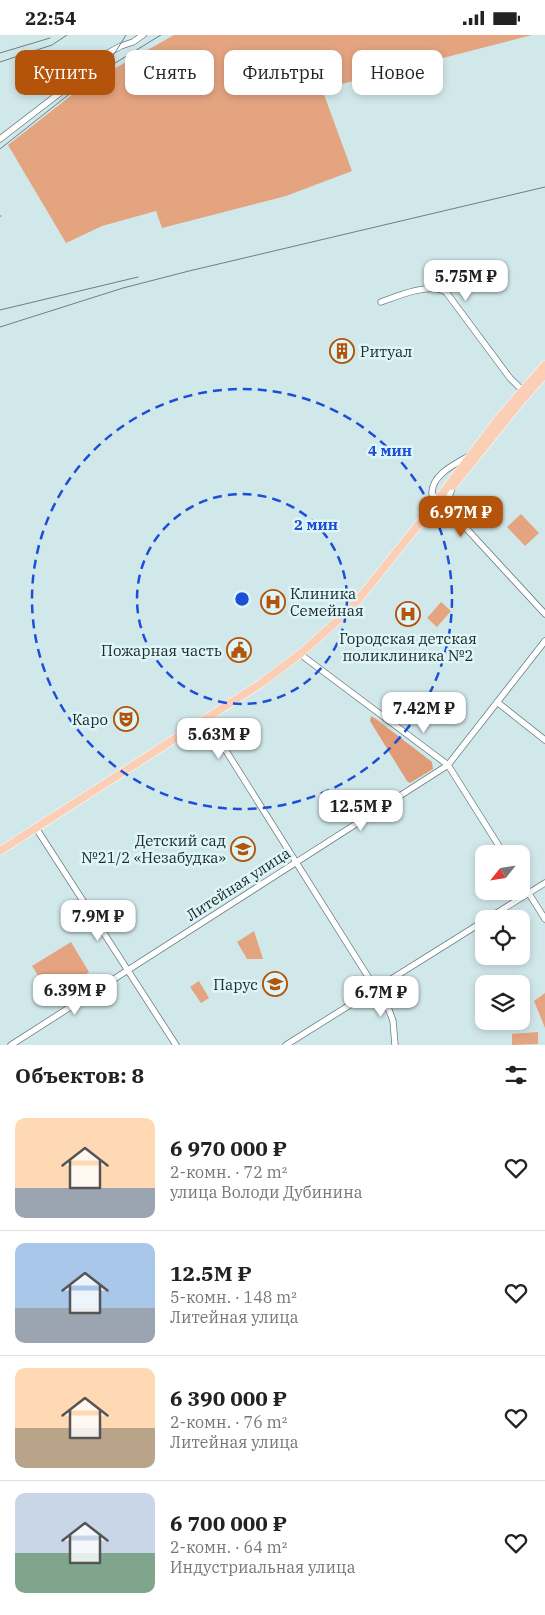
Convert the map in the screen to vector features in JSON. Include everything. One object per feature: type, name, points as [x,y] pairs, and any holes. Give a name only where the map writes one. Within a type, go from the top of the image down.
[{"type":"main road","points":[[0,851],[260,684],[300,654],[345,614],[427,514],[469,456],[522,390],[545,365]]},
{"type":"main road","points":[[438,500],[453,486],[545,374]]},
{"type":"street","points":[[0,139],[87,72],[108,53],[133,42],[143,35]]},
{"type":"street","points":[[381,302],[413,291],[441,289],[446,292],[510,378],[522,390]]},
{"type":"street","points":[[453,486],[449,497],[453,514]]},
{"type":"street","points":[[438,500],[545,614]]},
{"type":"street","points":[[427,514],[438,510],[453,514]]},
{"type":"street","name":"Литейная улица","points":[[11,1045],[448,765],[545,641]]},
{"type":"street","points":[[300,654],[448,765],[498,845]]},
{"type":"street","points":[[496,702],[545,740]]},
{"type":"street","points":[[206,719],[389,1009],[393,1021],[395,1045]]},
{"type":"street","points":[[36,827],[176,1045]]},
{"type":"street","points":[[530,892],[545,883]]},
{"type":"street","points":[[530,895],[545,919]]},
{"type":"street","points":[[502,910],[518,900]]},
{"type":"street","points":[[286,1045],[475,927]]},
{"type":"shaded area","points":[[174,35],[532,35],[443,58],[443,50],[352,50],[352,81],[342,84],[342,50],[224,50],[224,95],[324,95],[352,171],[286,196],[162,228],[156,211],[102,226],[66,243],[8,145],[72,95],[115,95],[115,68],[125,63],[125,95],[214,95],[214,50],[147,50]]},
{"type":"shaded area","points":[[521,514],[539,533],[525,546],[507,527]]},
{"type":"shaded area","points":[[441,602],[451,611],[437,627],[427,618]]},
{"type":"shaded area","points":[[371,716],[432,762],[433,769],[410,783],[407,781],[370,721]]},
{"type":"shaded area","points":[[254,931],[263,959],[247,959],[237,942]]},
{"type":"shaded area","points":[[71,942],[89,972],[51,996],[32,966]]},
{"type":"shaded area","points":[[199,981],[209,998],[201,1003],[190,987]]},
{"type":"shaded area","points":[[545,993],[545,1028],[534,1001]]},
{"type":"shaded area","points":[[538,1032],[538,1044],[512,1045],[512,1034]]},
{"type":"railway","points":[[0,62],[52,45],[67,35]]},
{"type":"railway","points":[[0,149],[101,69],[113,56],[126,35]]},
{"type":"railway","points":[[115,63],[161,35]]},
{"type":"railway","points":[[0,53],[50,38]]},
{"type":"railway","points":[[0,327],[123,288],[189,271],[545,187]]},
{"type":"railway","points":[[0,310],[138,277]]},
{"type":"place","name":"Ритуал","points":[[342,351]]},
{"type":"place","name":"Клиника Семейная","points":[[273,602]]},
{"type":"place","name":"Городская детская поликлиника №2","points":[[408,614]]},
{"type":"place","name":"Пожарная часть","points":[[239,650]]},
{"type":"place","name":"Каро","points":[[126,719]]},
{"type":"place","name":"Детский сад №21/2 «Незабудка»","points":[[243,849]]},
{"type":"place","name":"Парус","points":[[275,984]]}]
